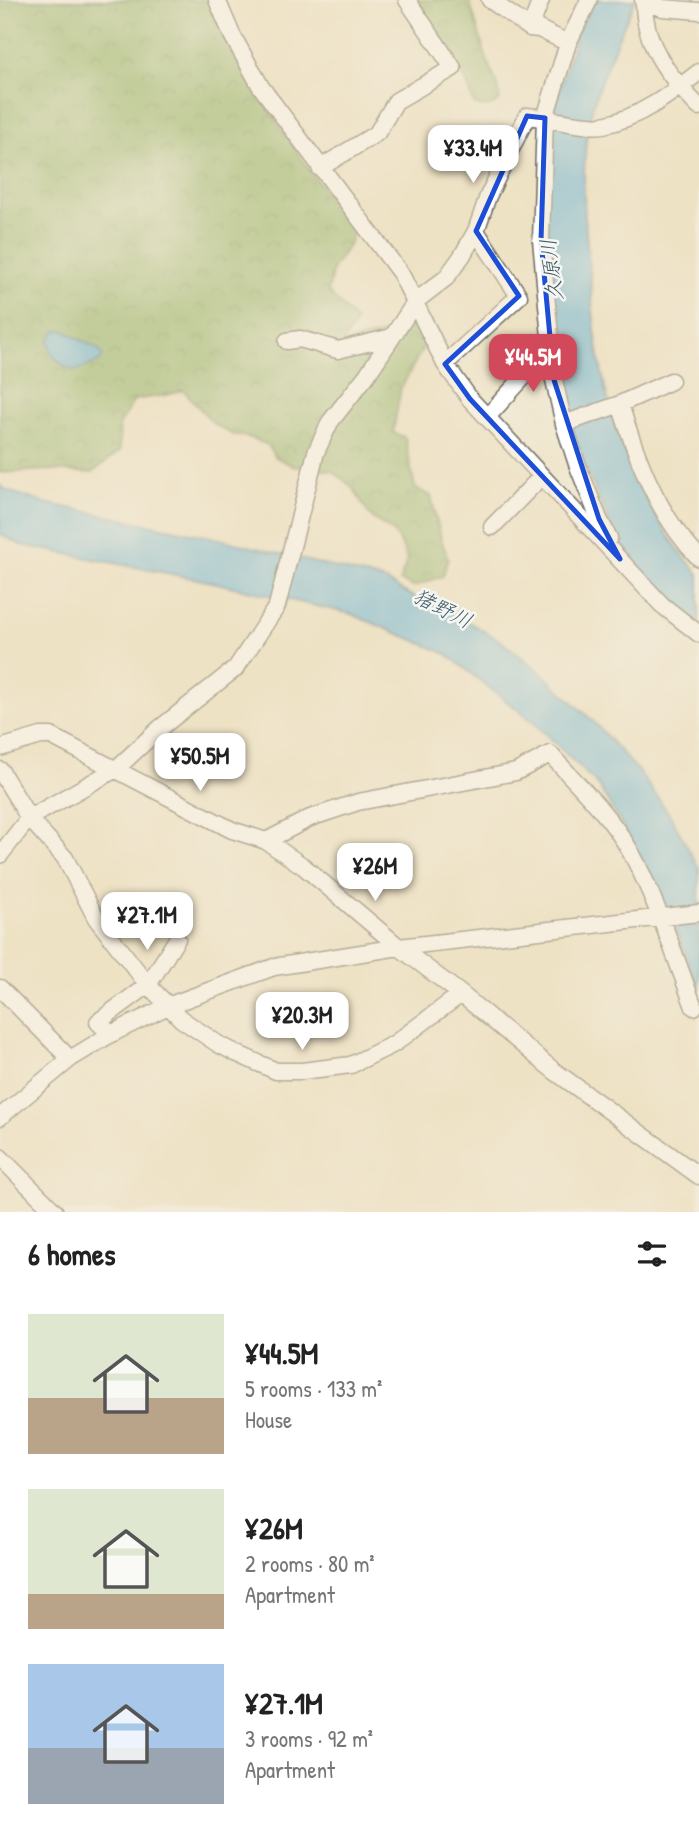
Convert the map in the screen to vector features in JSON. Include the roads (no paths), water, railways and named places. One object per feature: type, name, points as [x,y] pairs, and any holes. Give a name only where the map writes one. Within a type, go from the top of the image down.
[{"type":"street","points":[[218,0],[232,35],[261,87],[401,274],[445,364],[470,399],[662,606],[699,634]]},
{"type":"street","points":[[320,168],[377,133],[396,101],[453,68],[407,0]]},
{"type":"street","points":[[489,0],[530,27],[568,43]]},
{"type":"street","points":[[530,27],[541,0]]},
{"type":"street","points":[[589,0],[568,43],[545,118],[541,240],[554,380],[564,424],[599,519],[620,559]]},
{"type":"street","points":[[699,11],[663,8],[644,1],[644,20],[662,65],[699,107]]},
{"type":"street","points":[[0,855],[30,818],[116,769],[159,729],[236,668],[278,601],[316,452],[326,432],[416,301],[446,278],[476,231],[488,196],[527,116],[602,125],[625,118],[680,88],[699,72]]},
{"type":"street","points":[[445,364],[519,296],[476,231]]},
{"type":"street","points":[[287,341],[299,339],[338,350],[392,337]]},
{"type":"street","points":[[488,417],[551,347]]},
{"type":"street","points":[[564,424],[620,404],[671,381]]},
{"type":"street","points":[[620,404],[641,464],[658,502],[699,558]]},
{"type":"street","points":[[492,527],[542,476]]},
{"type":"street","points":[[0,748],[51,736],[232,830],[266,841],[303,866],[398,947],[461,994],[553,1070],[699,1176]]},
{"type":"street","points":[[266,841],[310,818],[358,803],[516,772],[550,754],[605,816],[629,849],[654,917],[694,1007]]},
{"type":"street","points":[[0,770],[30,818],[65,858],[96,918],[148,985],[181,1019],[238,1054],[276,1071],[351,1065],[394,1044],[461,994]]},
{"type":"street","points":[[0,1117],[70,1059],[111,1034],[170,1005],[274,967],[398,947],[699,913]]},
{"type":"street","points":[[111,1034],[99,1022],[148,985],[177,939]]},
{"type":"street","points":[[0,988],[70,1059]]},
{"type":"street","points":[[0,1157],[55,1212]]},
{"type":"water","name":"久原川","points":[[595,0],[635,0],[600,85],[590,119],[585,153],[587,239],[594,326],[602,374],[619,436],[645,496],[679,550],[699,574],[699,623],[662,596],[635,564],[610,525],[571,433],[562,379],[545,216],[547,133],[576,34]]},
{"type":"water","points":[[63,330],[98,349],[103,356],[99,362],[75,371],[57,360],[49,346],[49,340],[55,331]]},
{"type":"water","name":"猪野川","points":[[0,485],[8,491],[45,503],[216,538],[384,580],[428,605],[443,607],[501,641],[536,668],[593,721],[638,771],[670,815],[699,868],[699,992],[683,947],[650,873],[598,785],[533,722],[445,653],[351,614],[207,581],[21,545],[0,534]]}]
